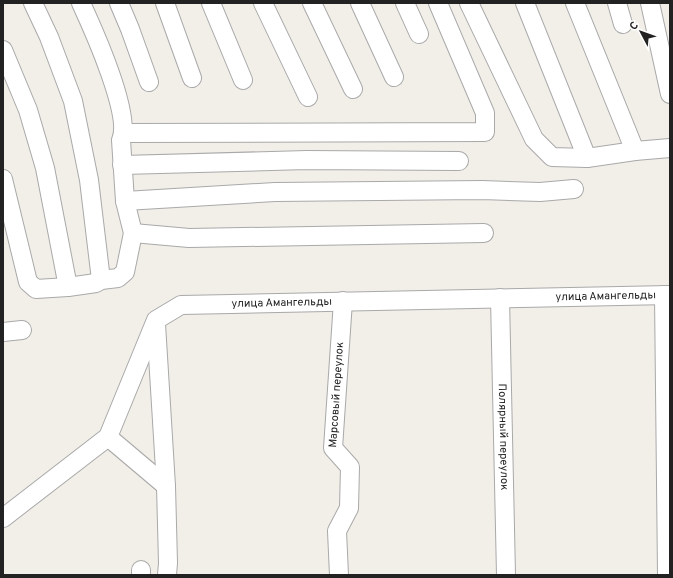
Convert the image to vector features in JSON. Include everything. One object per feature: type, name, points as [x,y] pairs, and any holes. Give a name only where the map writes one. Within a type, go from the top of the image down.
[{"type":"street","points":[[33,3],[49,37],[73,101],[89,180],[101,280]]},
{"type":"street","points":[[3,179],[28,282],[36,289],[96,283],[101,280],[118,278],[125,272],[133,233],[125,201],[121,140],[124,133],[118,96],[101,46],[82,3]]},
{"type":"street","points":[[119,3],[149,82]]},
{"type":"street","points":[[165,3],[192,78]]},
{"type":"street","points":[[211,3],[243,80]]},
{"type":"street","points":[[263,3],[308,98]]},
{"type":"street","points":[[312,3],[353,88]]},
{"type":"street","points":[[360,3],[394,77]]},
{"type":"street","points":[[405,3],[419,34]]},
{"type":"street","points":[[124,133],[485,132],[485,113],[438,3]]},
{"type":"street","points":[[468,3],[534,139],[552,157],[587,158],[635,151],[670,148]]},
{"type":"street","points":[[525,3],[587,158]]},
{"type":"street","points":[[575,3],[635,151]]},
{"type":"street","points":[[617,3],[624,24]]},
{"type":"street","points":[[650,3],[670,94]]},
{"type":"street","points":[[3,50],[28,110],[45,168],[68,287]]},
{"type":"street","points":[[122,165],[307,160],[459,160]]},
{"type":"street","points":[[125,201],[275,192],[482,190],[540,192],[574,189]]},
{"type":"street","points":[[133,233],[189,238],[484,233]]},
{"type":"street","points":[[667,295],[667,575]]},
{"type":"street","name":"улица Амангельды","points":[[156,320],[181,305],[667,295]]},
{"type":"street","name":"Полярный переулок","points":[[500,298],[506,575]]},
{"type":"street","name":"Марсовый переулок","points":[[339,575],[337,531],[349,508],[350,467],[333,448],[343,301]]},
{"type":"street","points":[[3,518],[108,437],[156,320]]},
{"type":"street","points":[[156,320],[166,486],[167,575]]},
{"type":"street","points":[[3,332],[22,330]]},
{"type":"street","points":[[108,437],[166,486]]}]
